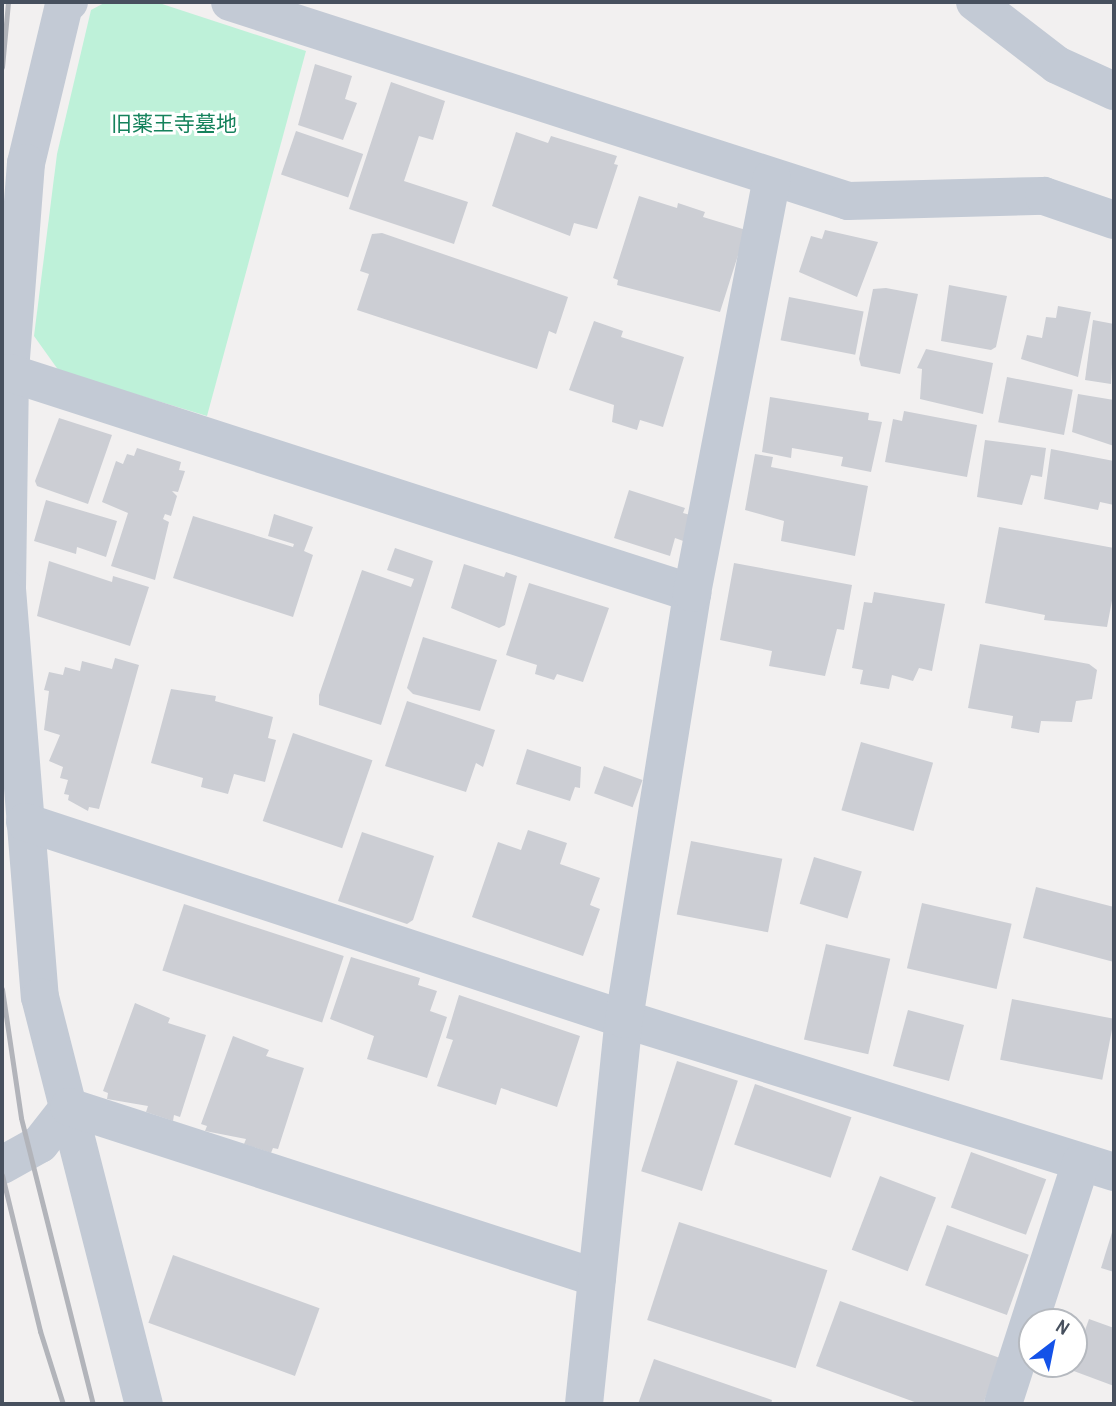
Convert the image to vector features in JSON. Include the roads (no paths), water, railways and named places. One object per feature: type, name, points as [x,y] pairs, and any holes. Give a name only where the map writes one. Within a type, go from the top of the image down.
[{"type":"street","points":[[69,2],[64,5],[26,163],[10,373],[8,589],[40,997],[144,1404]]},
{"type":"street","points":[[230,2],[848,201],[1044,196],[1114,220]]},
{"type":"street","points":[[975,2],[1057,65],[1114,91]]},
{"type":"street","points":[[584,1404],[624,1018],[692,593],[772,178]]},
{"type":"street","points":[[10,373],[692,593]]},
{"type":"street","points":[[25,822],[624,1018],[1097,1167],[1003,1404]]},
{"type":"street","points":[[2,1165],[40,1144],[69,1107]]},
{"type":"street","points":[[69,1107],[597,1278]]},
{"type":"railway","points":[[2,67],[8,2]]},
{"type":"railway","points":[[2,989],[21,1118],[93,1404]]},
{"type":"railway","points":[[2,1175],[40,1331],[63,1404]]},
{"type":"park label","name":"旧薬王寺墓地","points":[[174,124]]}]
